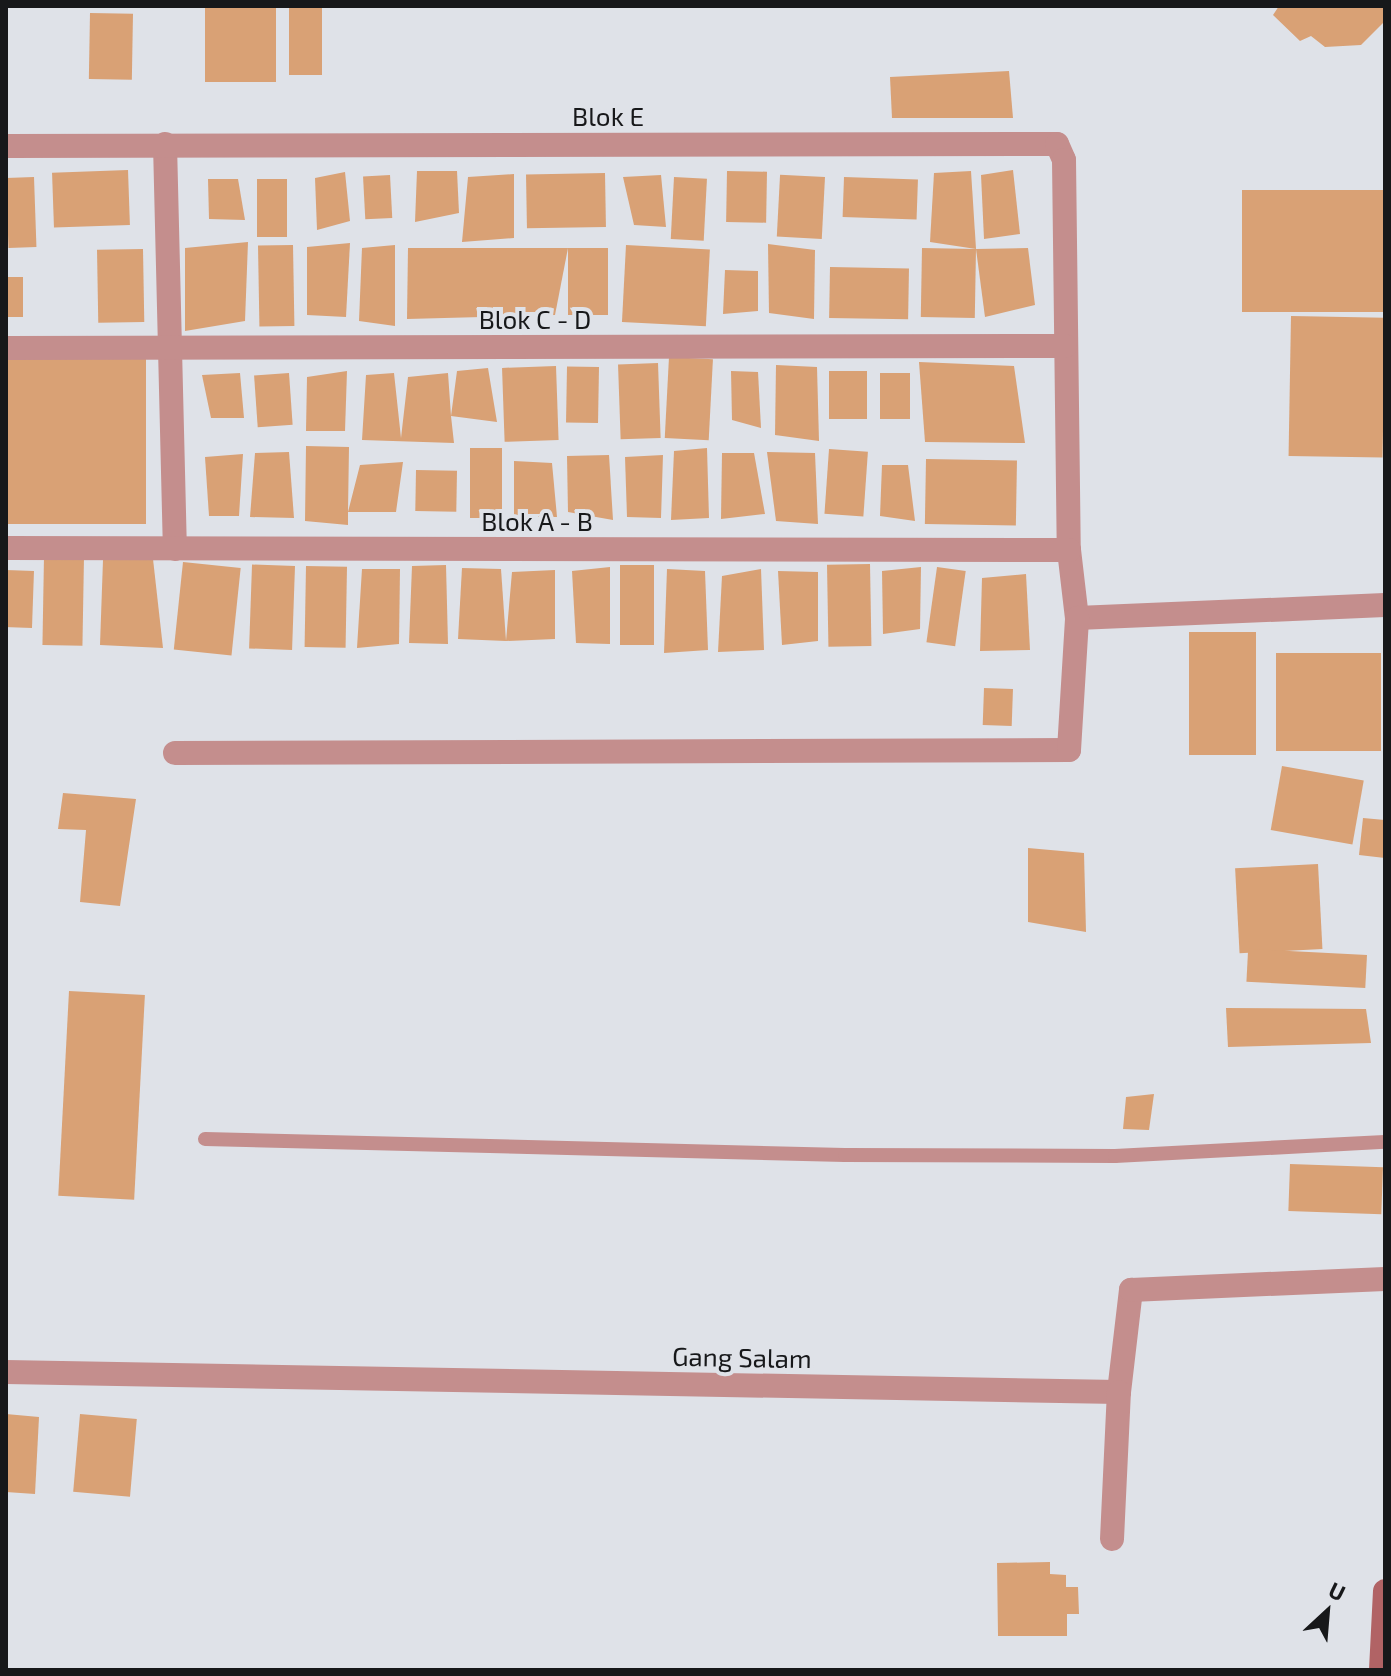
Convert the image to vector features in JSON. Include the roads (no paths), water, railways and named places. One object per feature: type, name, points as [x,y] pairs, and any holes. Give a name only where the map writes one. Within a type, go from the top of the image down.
[{"type":"street","points":[[165,144],[175,549]]},
{"type":"street","name":"Blok E","points":[[6,146],[1052,144],[1063,149],[1064,160],[1065,346]]},
{"type":"street","points":[[175,753],[1069,750],[1077,618],[1069,550],[1065,346]]},
{"type":"street","name":"Blok C - D","points":[[6,348],[1065,346]]},
{"type":"street","name":"Blok A - B","points":[[6,548],[1069,550]]},
{"type":"street","points":[[1077,618],[1385,605]]},
{"type":"street","points":[[1112,1539],[1119,1392],[1131,1290],[1385,1279]]},
{"type":"street","name":"Gang Salam","points":[[6,1372],[1119,1392]]},
{"type":"street","points":[[1381,1670],[1385,1591]]},
{"type":"lane","points":[[205,1139],[845,1155],[1115,1156],[1385,1142]]}]
